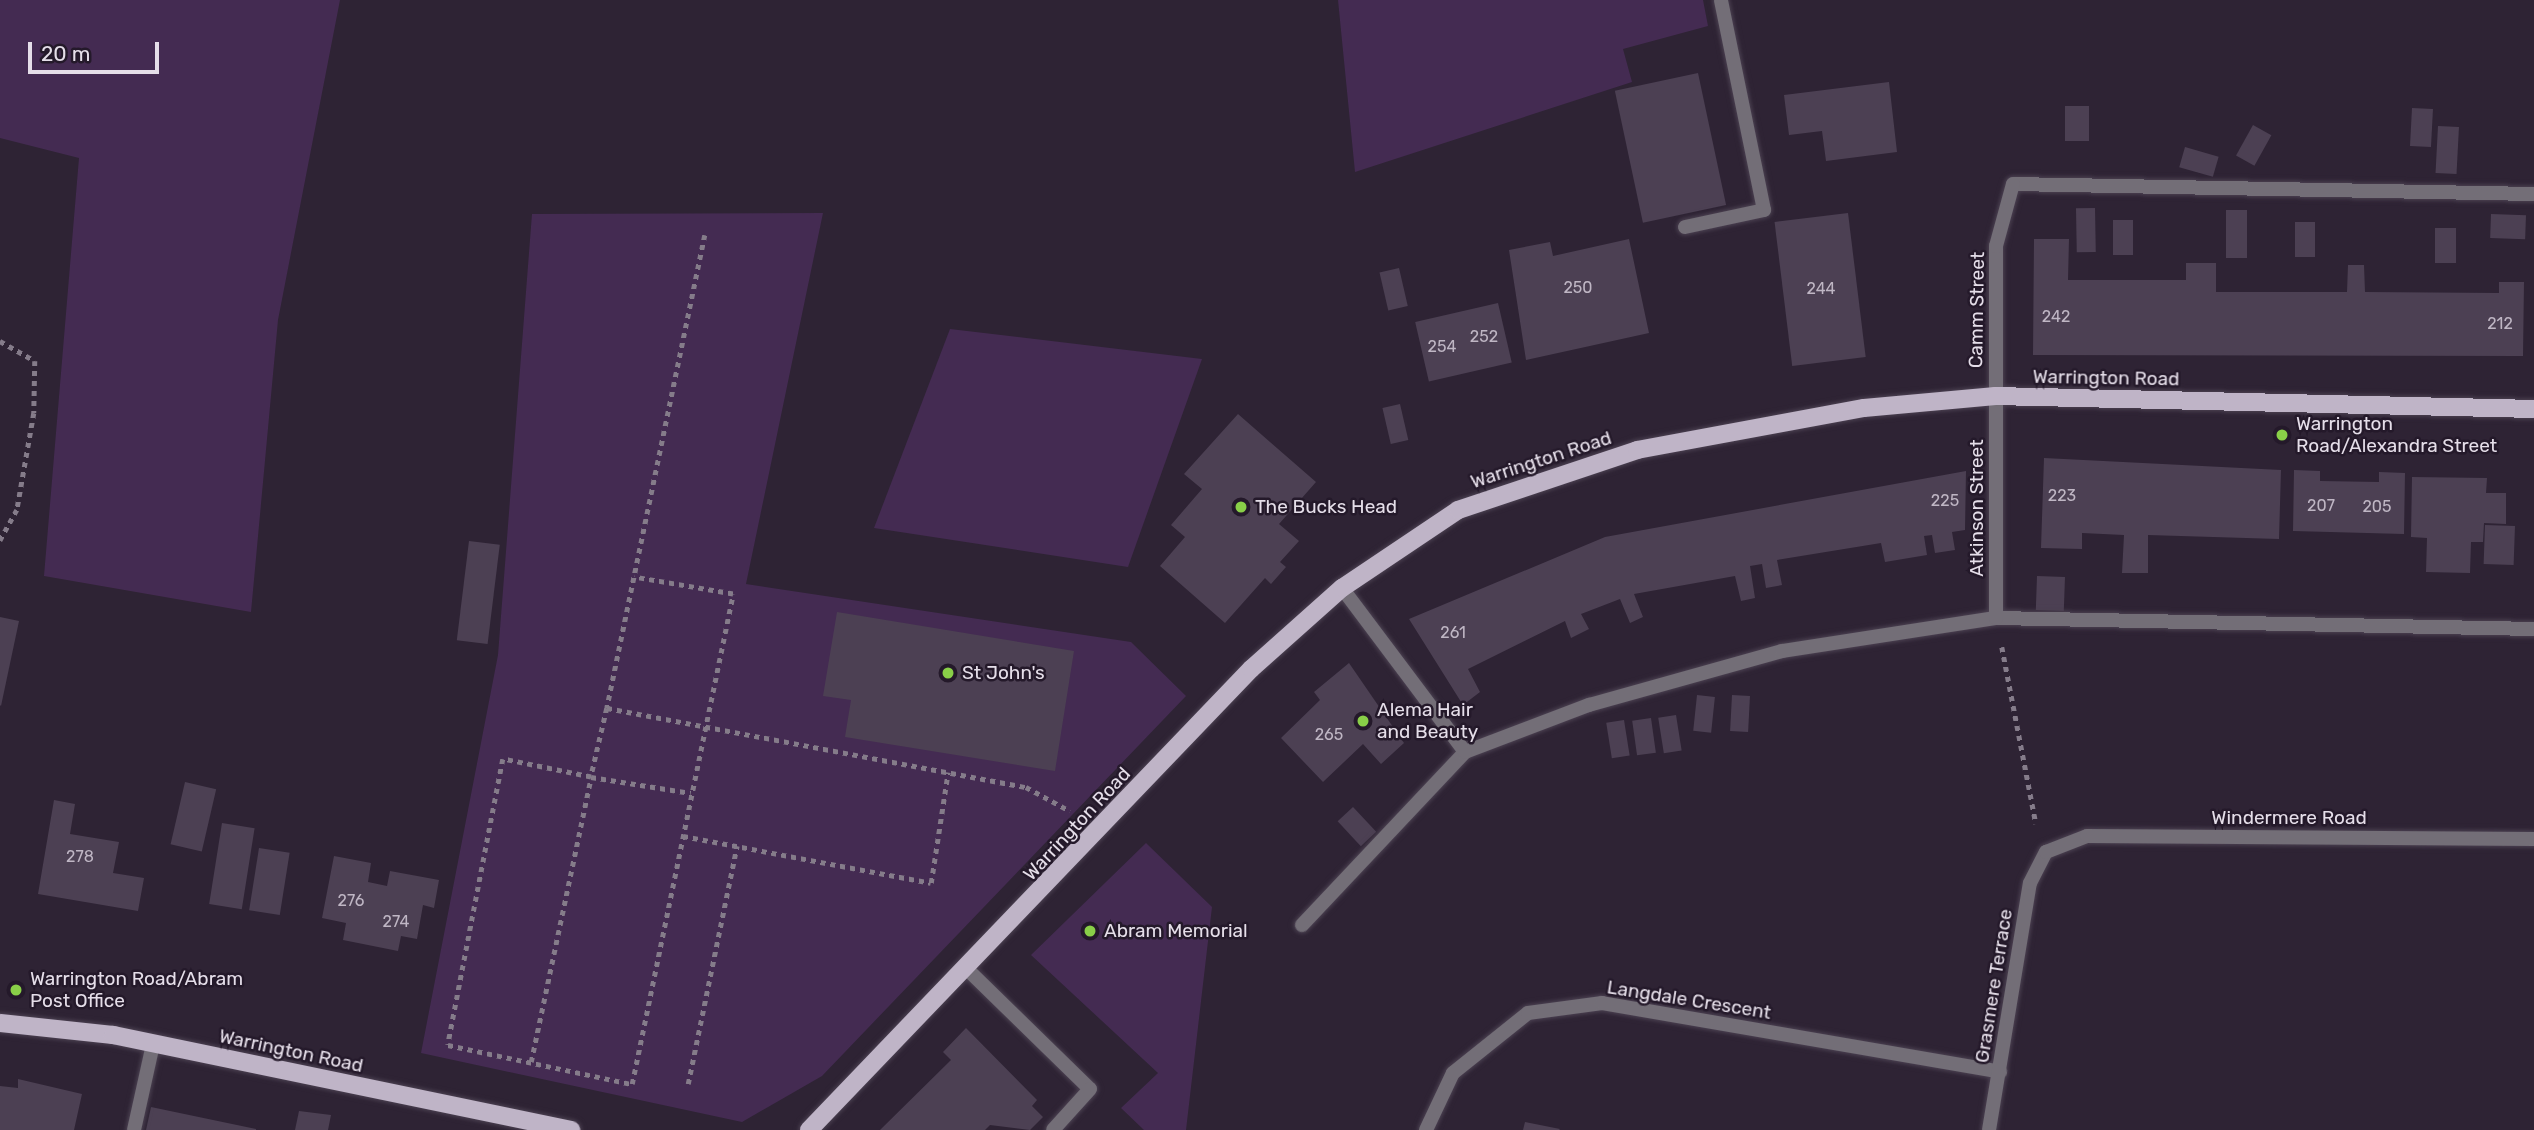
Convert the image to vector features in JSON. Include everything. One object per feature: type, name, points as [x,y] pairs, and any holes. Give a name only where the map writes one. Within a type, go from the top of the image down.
[{"type":"main road","name":"Warrington Road","points":[[808,1130],[968,970],[1251,669],[1342,588],[1458,510],[1637,450],[1864,408],[1996,396],[2534,409]]},
{"type":"main road","name":"Warrington Road","points":[[0,1023],[153,1044],[571,1130]]},
{"type":"street","points":[[1685,227],[1764,210],[1721,0]]},
{"type":"street","name":"Camm Street","points":[[1996,396],[1996,246],[2013,184],[2534,194]]},
{"type":"street","name":"Atkinson Street","points":[[1996,396],[1996,618]]},
{"type":"street","points":[[1342,588],[1465,752]]},
{"type":"street","points":[[1302,925],[1465,752],[1589,705],[1782,650],[1996,618],[2534,629]]},
{"type":"street","name":"Windermere Road","points":[[2046,852],[2087,836],[2534,839]]},
{"type":"street","name":"Grasmere Terrace","points":[[1989,1130],[2030,883],[2046,852]]},
{"type":"street","points":[[968,970],[1090,1088],[1053,1130]]},
{"type":"street","name":"Langdale Crescent","points":[[1426,1130],[1453,1073],[1528,1013],[1602,1003],[2000,1072]]},
{"type":"street","points":[[134,1130],[153,1044]]},
{"type":"path","points":[[531,1062],[705,235]]},
{"type":"path","points":[[0,341],[36,361],[34,413],[17,510],[0,541]]},
{"type":"path","points":[[634,577],[733,594],[632,1084],[448,1045],[503,759],[691,793]]},
{"type":"path","points":[[1996,618],[2030,806],[2046,852]]},
{"type":"path","points":[[607,708],[1026,787],[1102,828]]},
{"type":"path","points":[[683,836],[931,883],[948,772]]},
{"type":"path","points":[[688,1084],[737,846]]},
{"type":"shaded area","points":[[0,0],[340,0],[278,320],[251,612],[44,576],[79,158],[0,138]]},
{"type":"shaded area","points":[[1338,0],[1703,0],[1708,26],[1623,49],[1632,82],[1355,172]]},
{"type":"shaded area","points":[[823,213],[746,584],[1131,642],[1186,696],[822,1076],[742,1122],[421,1053],[498,655],[532,214]]},
{"type":"shaded area","points":[[950,329],[1202,359],[1128,567],[874,528]]},
{"type":"shaded area","points":[[1146,843],[1212,907],[1186,1130],[1144,1130],[1121,1108],[1158,1073],[1031,955]]},
{"type":"building","points":[[1698,73],[1726,205],[1643,223],[1615,91]]},
{"type":"building","points":[[1889,82],[1897,152],[1826,161],[1822,131],[1789,135],[1784,95]]},
{"type":"building","points":[[2065,106],[2089,106],[2089,141],[2065,141]]},
{"type":"building","points":[[2412,108],[2433,109],[2431,147],[2410,146]]},
{"type":"building","points":[[2253,125],[2271,135],[2254,166],[2236,156]]},
{"type":"building","points":[[2438,126],[2459,127],[2457,174],[2436,173]]},
{"type":"building","points":[[2185,147],[2219,157],[2213,177],[2179,167]]},
{"type":"building","points":[[2076,208],[2095,208],[2096,252],[2077,252]]},
{"type":"building","points":[[2226,210],[2247,210],[2247,258],[2226,258]]},
{"type":"building","points":[[1848,213],[1866,357],[1792,366],[1775,222]]},
{"type":"building","points":[[2491,214],[2526,215],[2525,239],[2490,238]]},
{"type":"building","points":[[2113,220],[2133,220],[2133,255],[2113,255]]},
{"type":"building","points":[[2295,222],[2315,222],[2315,257],[2295,257]]},
{"type":"building","points":[[2435,228],[2456,228],[2456,263],[2435,263]]},
{"type":"building","points":[[1629,239],[1649,333],[1526,360],[1509,250],[1550,242],[1553,256]]},
{"type":"building","points":[[2034,239],[2069,239],[2068,280],[2186,280],[2186,263],[2216,263],[2216,292],[2347,292],[2348,265],[2364,265],[2365,292],[2499,293],[2499,282],[2524,282],[2523,356],[2033,355]]},
{"type":"building","points":[[1399,268],[1408,306],[1388,310],[1380,272]]},
{"type":"building","points":[[1498,303],[1512,362],[1429,382],[1415,322]]},
{"type":"building","points":[[1400,404],[1408,440],[1391,444],[1382,408]]},
{"type":"building","name":"The Bucks Head","points":[[1238,414],[1316,482],[1279,524],[1299,541],[1280,562],[1286,567],[1271,584],[1265,578],[1225,623],[1160,566],[1185,537],[1171,525],[1202,489],[1184,474]]},
{"type":"building","points":[[2044,458],[2281,470],[2279,539],[2148,535],[2148,573],[2122,573],[2124,535],[2082,533],[2082,549],[2041,548]]},
{"type":"building","points":[[2294,470],[2320,471],[2320,481],[2379,482],[2379,472],[2405,473],[2404,534],[2293,531]]},
{"type":"building","points":[[1966,471],[1965,530],[1952,532],[1955,550],[1935,553],[1932,535],[1924,536],[1927,555],[1885,562],[1881,543],[1777,560],[1782,585],[1766,588],[1762,564],[1750,566],[1755,598],[1741,601],[1735,576],[1634,594],[1643,617],[1630,623],[1620,599],[1581,614],[1589,629],[1571,638],[1565,621],[1468,669],[1480,692],[1463,705],[1409,619],[1605,537]]},
{"type":"building","points":[[2412,477],[2487,478],[2486,493],[2506,493],[2506,524],[2484,523],[2483,542],[2471,542],[2470,573],[2426,572],[2427,538],[2411,537]]},
{"type":"building","points":[[2485,525],[2515,526],[2514,565],[2484,564]]},
{"type":"building","points":[[469,541],[500,545],[488,644],[457,640]]},
{"type":"building","points":[[2037,576],[2065,577],[2064,611],[2036,610]]},
{"type":"building","name":"St John's","points":[[837,612],[1074,651],[1055,771],[845,737],[851,700],[823,696]]},
{"type":"building","points":[[0,617],[19,621],[1,706],[0,705]]},
{"type":"building","points":[[1349,663],[1404,743],[1381,764],[1363,744],[1323,782],[1281,738],[1320,700],[1314,692]]},
{"type":"building","points":[[1697,695],[1715,697],[1711,733],[1693,731]]},
{"type":"building","points":[[1732,695],[1750,696],[1748,732],[1730,731]]},
{"type":"building","points":[[1676,715],[1682,751],[1664,753],[1658,718]]},
{"type":"building","points":[[1651,718],[1656,753],[1637,755],[1632,721]]},
{"type":"building","points":[[1624,720],[1630,756],[1612,758],[1606,723]]},
{"type":"building","points":[[185,782],[216,789],[202,852],[171,844]]},
{"type":"building","points":[[54,800],[75,804],[70,834],[119,842],[113,873],[144,878],[138,911],[38,894]]},
{"type":"building","points":[[1353,807],[1376,832],[1361,846],[1338,821]]},
{"type":"building","points":[[222,823],[255,828],[242,909],[209,904]]},
{"type":"building","points":[[259,848],[290,853],[280,915],[249,910]]},
{"type":"building","points":[[334,856],[371,863],[368,882],[387,886],[390,871],[439,880],[434,908],[423,905],[417,939],[401,936],[398,951],[343,940],[346,923],[322,918]]},
{"type":"building","points":[[966,1028],[1037,1100],[1032,1106],[1043,1117],[1030,1130],[990,1125],[985,1130],[880,1130],[951,1060],[943,1052]]},
{"type":"building","points":[[18,1079],[82,1094],[74,1130],[0,1130],[0,1086],[18,1088]]},
{"type":"building","points":[[151,1107],[256,1129],[256,1130],[146,1130]]},
{"type":"building","points":[[299,1111],[331,1115],[328,1130],[295,1130]]},
{"type":"building","points":[[1525,1122],[1560,1129],[1523,1130]]},
{"type":"place","name":"Warrington Road/Alexandra Street","points":[[2282,435]]},
{"type":"place","name":"The Bucks Head","points":[[1241,507]]},
{"type":"place","name":"St John's","points":[[948,673]]},
{"type":"place","name":"Alema Hair and Beauty","points":[[1363,721]]},
{"type":"place","name":"Abram Memorial","points":[[1090,931]]},
{"type":"place","name":"Warrington Road/Abram Post Office","points":[[16,990]]}]
